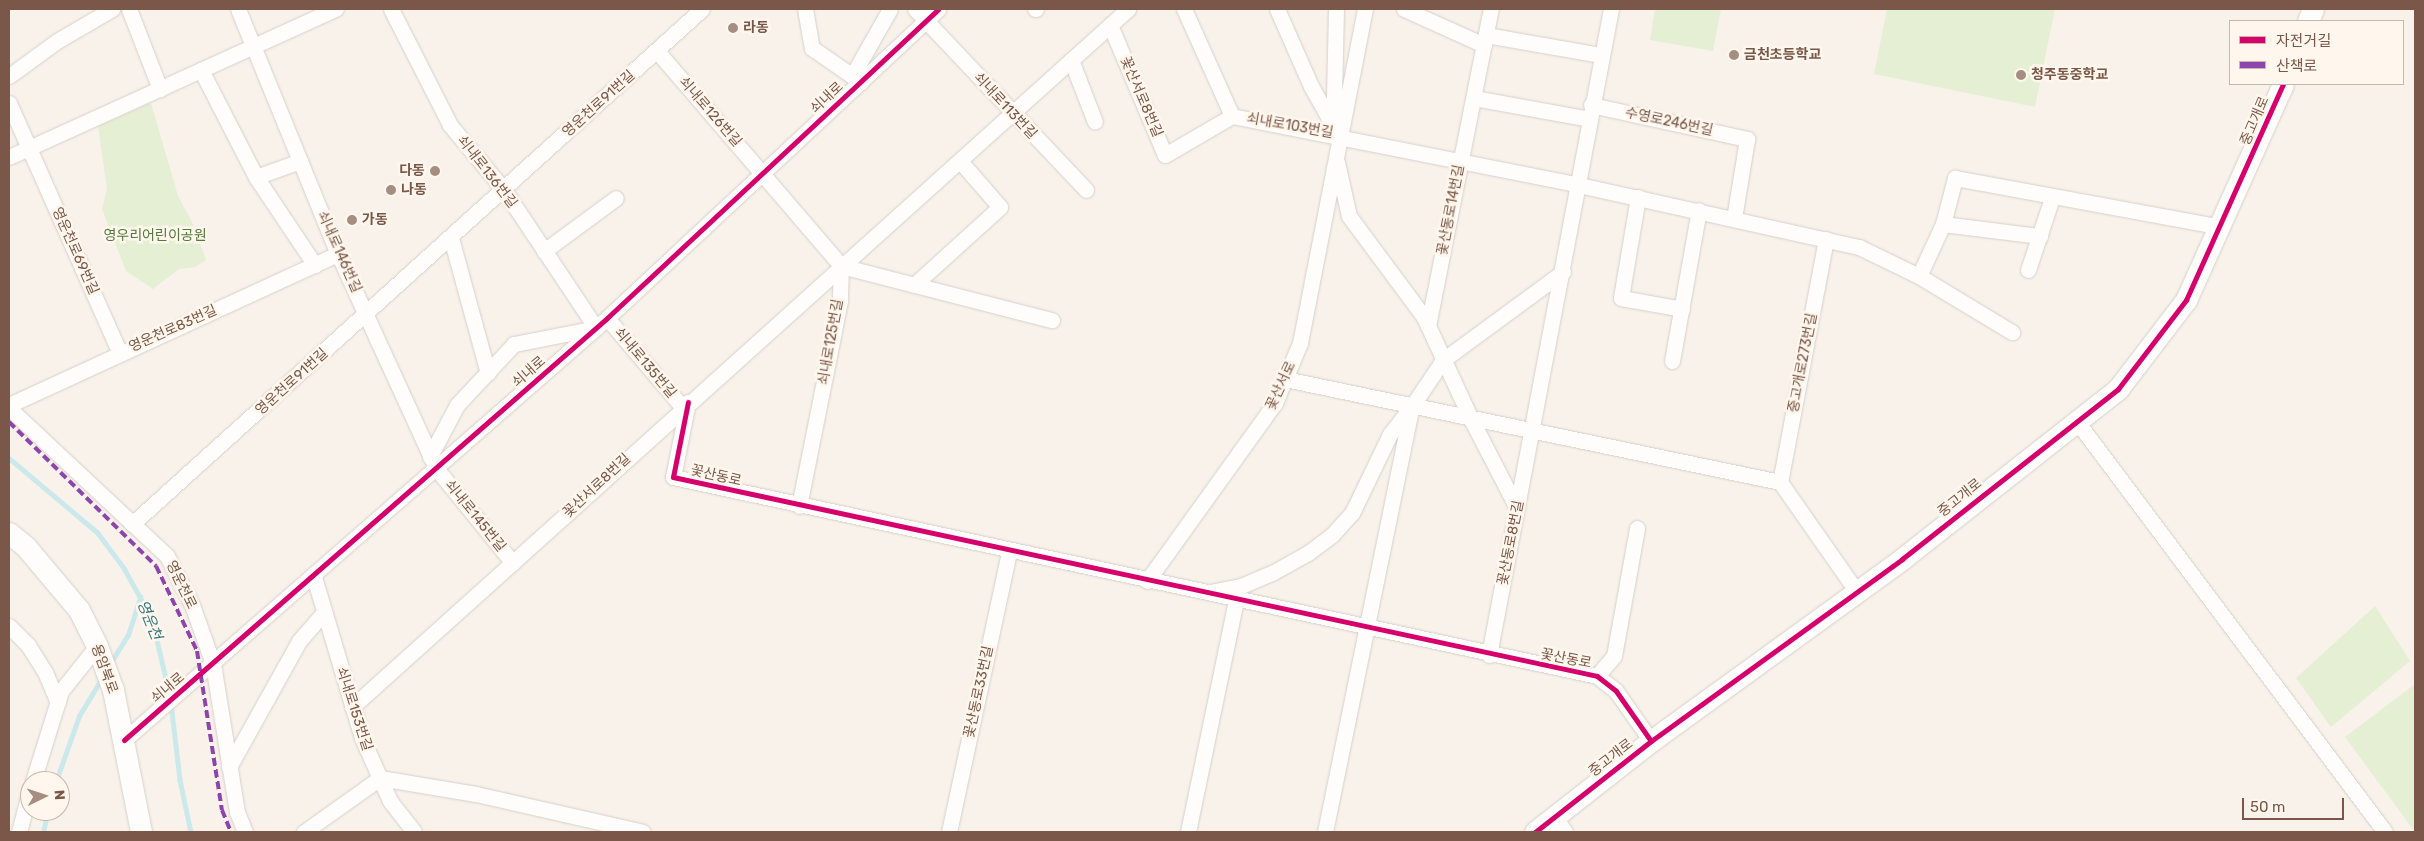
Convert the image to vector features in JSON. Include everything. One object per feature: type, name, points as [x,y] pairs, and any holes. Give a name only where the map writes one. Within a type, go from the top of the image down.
[{"type":"street","points":[[9,76],[112,9]]},
{"type":"street","points":[[129,9],[160,89]]},
{"type":"street","name":"쇠내로146번길","points":[[238,9],[338,254],[368,314],[433,462]]},
{"type":"street","points":[[9,157],[336,9]]},
{"type":"street","name":"쇠내로136번길","points":[[391,9],[450,125],[504,190],[544,251],[602,323]]},
{"type":"street","name":"영운천로91번길","points":[[132,524],[368,314],[702,9]]},
{"type":"street","points":[[806,9],[812,48],[856,79],[890,9]]},
{"type":"street","name":"쇠내로113번길","points":[[915,9],[1012,115],[1086,190]]},
{"type":"street","name":"쇠내로","points":[[124,740],[314,577],[433,462],[602,323],[764,174],[856,79],[938,9]]},
{"type":"street","name":"꽃산서로8번길","points":[[352,707],[1128,9]]},
{"type":"street","name":"쇠내로103번길","points":[[1184,9],[1232,116],[1339,136],[1334,98],[1336,9]]},
{"type":"street","points":[[1277,9],[1311,86],[1339,136],[1700,210],[1859,247],[1919,276],[2012,332]]},
{"type":"street","name":"꽃산서로","points":[[1147,582],[1275,403],[1300,343],[1365,9]]},
{"type":"street","points":[[1404,9],[1485,40],[1602,55]]},
{"type":"street","name":"꽃산동로14번길","points":[[1428,326],[1491,9]]},
{"type":"street","points":[[1580,185],[1590,112],[1611,9]]},
{"type":"street","name":"꽃산서로8번길","points":[[1110,24],[1165,154],[1232,116]]},
{"type":"street","name":"쇠내로126번길","points":[[657,51],[764,174]]},
{"type":"street","points":[[1071,60],[1095,122]]},
{"type":"street","points":[[201,70],[256,177],[315,265]]},
{"type":"street","name":"중고개로","points":[[1535,832],[1560,825],[1651,741],[1857,592],[2078,423],[2118,388],[2186,300],[2221,227],[2283,85]]},
{"type":"street","name":"수영로246번길","points":[[1474,98],[1590,112],[1747,139],[1734,218]]},
{"type":"street","name":"영운천로69번길","points":[[9,104],[120,353]]},
{"type":"street","name":"꽃산서로","points":[[1336,155],[1349,216],[1428,326]]},
{"type":"street","points":[[256,177],[300,161]]},
{"type":"street","points":[[914,284],[1000,207],[960,161]]},
{"type":"street","points":[[764,174],[841,266],[1052,320]]},
{"type":"street","points":[[1919,276],[1943,224],[1955,178],[2052,198],[2221,227]]},
{"type":"street","name":"꽃산동로8번길","points":[[1489,655],[1580,185]]},
{"type":"street","points":[[1638,197],[1622,298],[1682,309]]},
{"type":"street","points":[[544,251],[616,198]]},
{"type":"street","points":[[2028,270],[2052,198]]},
{"type":"street","points":[[1672,361],[1700,210]]},
{"type":"street","points":[[1943,224],[2040,236]]},
{"type":"street","points":[[451,238],[488,373]]},
{"type":"street","name":"중고개로273번길","points":[[1780,482],[1826,239]]},
{"type":"street","name":"영운천로83번길","points":[[9,406],[120,353],[338,254]]},
{"type":"street","name":"쇠내로125번길","points":[[799,506],[840,301],[841,266]]},
{"type":"street","points":[[1325,832],[1412,406],[1443,360],[1563,272]]},
{"type":"street","points":[[433,462],[457,405],[514,344],[602,323]]},
{"type":"street","name":"쇠내로135번길","points":[[602,323],[686,405]]},
{"type":"street","points":[[1428,326],[1471,419],[1517,508]]},
{"type":"street","points":[[1285,379],[1532,432],[1780,482],[1857,592]]},
{"type":"street","name":"꽃산동로","points":[[686,405],[673,478],[1147,582],[1489,655],[1597,676],[1616,691],[1651,741]]},
{"type":"street","name":"영운천로","points":[[9,406],[167,556],[192,605],[208,668],[237,812],[245,832]]},
{"type":"street","name":"꽃산동로","points":[[1204,594],[1241,586],[1272,573],[1308,553],[1332,535],[1352,513],[1390,434],[1412,406]]},
{"type":"street","points":[[2078,423],[2386,832]]},
{"type":"street","name":"쇠내로145번길","points":[[433,462],[514,563]]},
{"type":"street","name":"꽃산동로","points":[[1597,676],[1614,656],[1637,528]]},
{"type":"street","name":"용암북로","points":[[9,533],[26,547],[79,610],[97,646],[113,690],[141,832]]},
{"type":"street","name":"꽃산동로33번길","points":[[949,832],[1009,552]]},
{"type":"street","name":"쇠내로153번길","points":[[314,577],[352,707],[390,801],[414,832]]},
{"type":"street","points":[[1188,832],[1236,601]]},
{"type":"street","points":[[229,767],[299,641],[324,612]]},
{"type":"street","points":[[9,627],[28,645],[45,672],[58,702]]},
{"type":"street","points":[[36,771],[61,692],[97,646]]},
{"type":"street","points":[[304,832],[380,778],[476,794],[643,832]]},
{"type":"street","points":[[9,827],[18,832]]},
{"type":"green space","points":[[1655,9],[1721,9],[1713,51],[1650,40]]},
{"type":"green space","points":[[1887,9],[2055,9],[2035,107],[1874,74]]},
{"type":"green space","name":"영우리어린이공원","points":[[151,103],[178,196],[192,222],[206,260],[195,267],[179,269],[153,289],[126,271],[102,209],[107,189],[98,126]]},
{"type":"green space","points":[[2375,606],[2410,661],[2331,727],[2296,678]]},
{"type":"green space","points":[[2415,684],[2415,832],[2345,737]]},
{"type":"waterway","name":"영운천","points":[[9,458],[98,533],[124,568],[152,619],[170,695]]},
{"type":"waterway","points":[[111,662],[128,635],[140,597]]},
{"type":"waterway","points":[[60,771],[79,716],[102,678]]},
{"type":"waterway","name":"영운천","points":[[171,703],[180,780],[191,832]]},
{"type":"waterway","points":[[43,832],[46,821]]},
{"type":"marked path","points":[[9,422],[156,566],[197,651],[222,810],[231,832]]},
{"type":"cycle path","points":[[124,740],[607,318],[938,9]]},
{"type":"cycle path","points":[[1535,832],[1651,741],[1902,559],[2118,389],[2186,300],[2283,85]]},
{"type":"cycle path","points":[[688,402],[673,477],[1597,676],[1616,691],[1651,741]]},
{"type":"place","name":"라동","points":[[733,28]]},
{"type":"place","name":"금천초등학교","points":[[1734,55]]},
{"type":"place","name":"청주동중학교","points":[[2021,75]]},
{"type":"place","name":"다동","points":[[435,171]]},
{"type":"place","name":"나동","points":[[391,190]]},
{"type":"place","name":"가동","points":[[352,220]]}]
